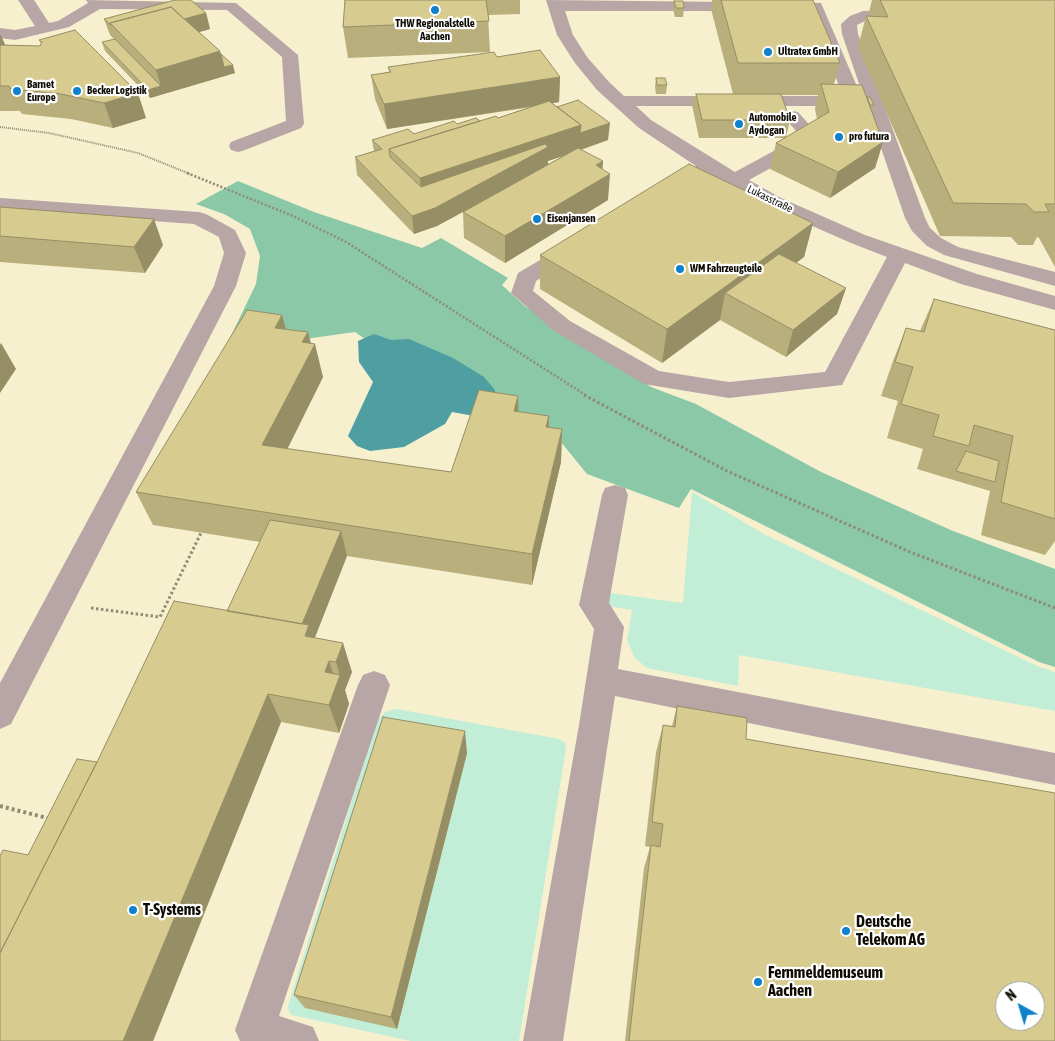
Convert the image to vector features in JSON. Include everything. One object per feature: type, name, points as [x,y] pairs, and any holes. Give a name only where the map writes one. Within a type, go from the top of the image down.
[{"type":"street","points":[[26,0],[45,29]]},
{"type":"street","points":[[0,33],[15,35],[64,24],[95,2],[231,6],[290,55],[295,124],[238,146]]},
{"type":"street","points":[[555,3],[816,6],[850,91],[845,98],[823,101],[618,101]]},
{"type":"street","name":"Lukasstraße","points":[[555,3],[565,35],[581,60],[618,101],[645,124],[733,181],[820,223],[900,255],[969,279],[1055,303]]},
{"type":"street","points":[[921,15],[863,16],[849,24],[850,34],[915,218],[922,231],[934,242],[951,251],[1055,279]]},
{"type":"street","points":[[733,181],[800,144],[805,130],[792,116]]},
{"type":"street","points":[[650,202],[709,166]]},
{"type":"street","points":[[0,204],[200,218],[228,234],[235,253],[225,286],[0,714]]},
{"type":"street","points":[[592,237],[526,278],[522,293],[562,326],[653,378],[729,390],[833,379],[900,255]]},
{"type":"street","points":[[543,1041],[609,627],[594,606],[615,495]]},
{"type":"street","points":[[602,680],[1055,769]]},
{"type":"street","points":[[300,1041],[255,1030],[374,685]]},
{"type":"path","points":[[0,127],[49,133],[138,153],[293,216],[346,242],[583,394],[727,471],[910,552],[1055,608]]},
{"type":"path","points":[[129,613],[160,617],[202,533]]},
{"type":"path","points":[[0,806],[55,820]]},
{"type":"green space","points":[[238,181],[314,212],[422,248],[441,238],[508,278],[502,285],[526,307],[651,387],[696,404],[821,472],[953,531],[1055,569],[1055,667],[1039,662],[691,489],[679,508],[587,474],[556,436],[427,383],[355,332],[298,340],[228,342],[256,284],[260,256],[250,229],[224,214],[196,204]]},
{"type":"green space","points":[[692,492],[764,534],[1037,666],[1055,672],[1055,711],[739,655],[738,686],[647,668],[635,658],[627,640],[632,610],[608,606],[610,593],[683,603]]},
{"type":"green space","points":[[397,709],[559,739],[565,743],[566,748],[519,1041],[411,1041],[292,1015],[289,1011],[288,1006],[377,720],[385,712]]},
{"type":"water","points":[[374,334],[391,340],[409,339],[453,358],[484,377],[495,390],[495,410],[474,416],[452,412],[445,424],[404,447],[370,451],[357,446],[348,436],[373,382],[359,362],[358,341]]},
{"type":"building","points":[[175,0],[191,0],[206,13],[184,19],[171,7],[110,23],[111,25],[104,19]]},
{"type":"building","name":"THW Regionalstelle Aachen","points":[[345,0],[486,0],[489,21],[343,27]]},
{"type":"building","points":[[721,0],[813,0],[840,63],[738,63]]},
{"type":"building","points":[[880,0],[1055,0],[1055,204],[1045,204],[1049,212],[1034,212],[1026,204],[953,203],[866,16],[888,17]]},
{"type":"building","points":[[674,1],[683,1],[684,8],[676,8]]},
{"type":"building","points":[[171,7],[220,51],[156,70],[110,23]]},
{"type":"building","points":[[75,30],[138,93],[104,103],[61,94],[11,89],[9,86],[0,86],[0,45],[40,46],[42,42],[39,40]]},
{"type":"building","points":[[115,39],[161,86],[148,90],[102,42]]},
{"type":"building","points":[[540,50],[560,77],[384,104],[371,75],[391,72],[388,67],[494,52],[497,57]]},
{"type":"building","points":[[221,54],[233,65],[224,67]]},
{"type":"building","points":[[656,78],[665,78],[667,85],[657,85]]},
{"type":"building","points":[[821,84],[862,85],[883,142],[838,172],[776,143],[829,112]]},
{"type":"building","points":[[696,94],[781,94],[790,120],[702,120]]},
{"type":"building","points":[[867,97],[870,97],[874,105],[870,105]]},
{"type":"building","points":[[578,100],[610,123],[580,133],[581,125],[557,107]]},
{"type":"building","points":[[549,101],[581,125],[420,178],[389,149],[496,116],[498,118]]},
{"type":"building","points":[[476,118],[480,121],[389,149],[390,157],[421,187],[545,144],[548,147],[435,208],[412,216],[355,157],[382,149],[372,140],[408,129],[414,134],[454,121],[457,124]]},
{"type":"building","points":[[578,148],[603,161],[596,165],[610,174],[505,236],[463,212]]},
{"type":"building","name":"WM Fahrzeugteile","points":[[689,164],[813,223],[667,329],[540,255]]},
{"type":"building","points":[[0,207],[154,219],[134,247],[0,236]]},
{"type":"building","points":[[779,254],[846,288],[793,330],[725,293]]},
{"type":"building","points":[[934,299],[1055,330],[1055,519],[1001,502],[1013,436],[974,425],[969,446],[933,436],[939,415],[901,404],[913,367],[895,362],[906,328],[924,332]]},
{"type":"building","points":[[247,310],[282,315],[275,328],[308,332],[302,342],[315,344],[262,445],[451,472],[479,390],[518,396],[514,411],[549,416],[546,427],[562,429],[532,554],[136,492]]},
{"type":"building","points":[[966,451],[999,461],[995,482],[956,471]]},
{"type":"building","points":[[270,520],[341,531],[302,624],[227,611]]},
{"type":"building","name":"T-Systems","points":[[174,601],[309,625],[305,636],[343,643],[336,662],[329,661],[325,672],[340,675],[329,705],[268,694],[123,1041],[0,1041],[0,953],[99,758]]},
{"type":"building","name":"Deutsche Telekom AG","points":[[677,706],[747,718],[746,739],[1055,793],[1055,1041],[629,1041],[651,845],[660,847],[663,824],[652,822],[663,725],[675,727]]},
{"type":"building","points":[[383,717],[465,731],[391,1017],[294,995]]},
{"type":"building","points":[[77,759],[97,762],[0,953],[0,856],[3,850],[28,855]]},
{"type":"place","name":"THW Regionalstelle Aachen","points":[[435,10]]},
{"type":"place","name":"Ultratex GmbH","points":[[768,52]]},
{"type":"place","name":"Barnet Europe","points":[[17,91]]},
{"type":"place","name":"Becker Logistik","points":[[77,91]]},
{"type":"place","name":"Automobile Aydogan","points":[[739,124]]},
{"type":"place","name":"pro futura","points":[[839,137]]},
{"type":"place","name":"Eisenjansen","points":[[537,219]]},
{"type":"place","name":"WM Fahrzeugteile","points":[[680,269]]},
{"type":"place","name":"T-Systems","points":[[133,910]]},
{"type":"place","name":"Deutsche Telekom AG","points":[[846,931]]},
{"type":"place","name":"Fernmeldemuseum Aachen","points":[[758,982]]}]
